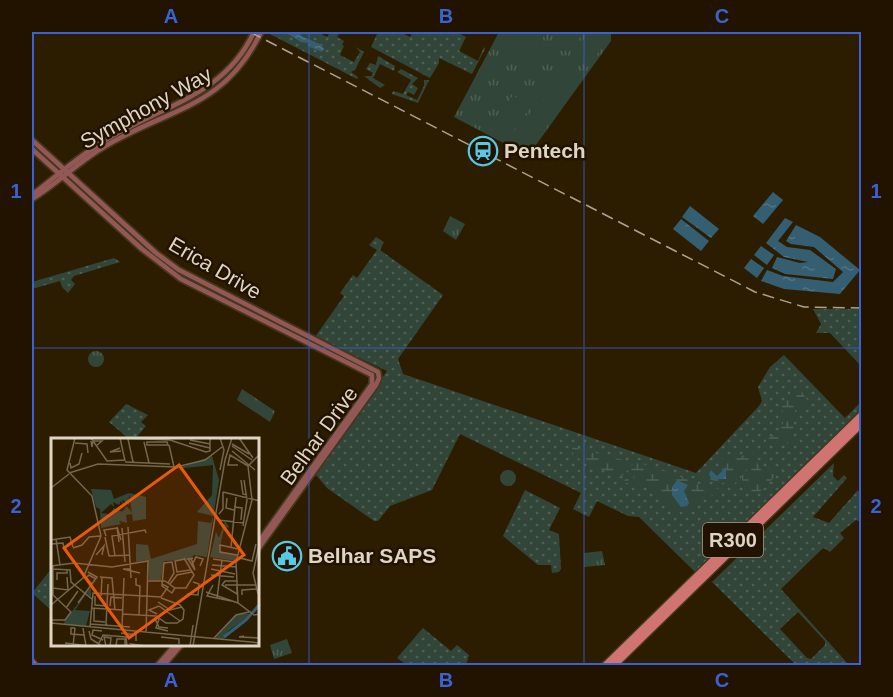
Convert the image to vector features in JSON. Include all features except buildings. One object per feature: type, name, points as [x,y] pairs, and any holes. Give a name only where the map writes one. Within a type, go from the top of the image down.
[{"type":"highway","name":"R300","points":[[605,666],[861,415]]},
{"type":"highway","name":"R300","points":[[614,666],[861,423]]},
{"type":"main road","name":"Symphony Way","points":[[64,174],[112,136],[216,82],[239,58],[254,32]]},
{"type":"main road","name":"Symphony Way","points":[[32,197],[108,144],[218,89],[242,66],[261,32]]},
{"type":"main road","name":"Erica Drive","points":[[32,140],[64,174]]},
{"type":"main road","name":"Erica Drive","points":[[32,149],[156,254],[184,274],[373,371]]},
{"type":"main road","name":"Belhar Drive","points":[[260,540],[372,384],[373,371]]},
{"type":"main road","name":"Belhar Drive","points":[[260,546],[378,381],[373,371]]},
{"type":"main road","points":[[157,666],[175,646]]},
{"type":"main road","points":[[163,666],[181,646]]},
{"type":"main road","points":[[32,662],[36,666]]},
{"type":"green space","points":[[266,32],[317,32],[327,37],[330,32],[340,32],[337,37],[344,41],[342,45],[344,46],[340,55],[354,62],[360,52],[356,47],[364,52],[355,70],[351,72],[358,77],[357,79]]},
{"type":"green space","points":[[378,32],[400,32],[410,37],[413,32],[456,32],[466,37],[459,51],[478,61],[484,47],[485,49],[472,74],[439,58],[439,63],[430,78],[371,47]]},
{"type":"green space","points":[[499,32],[611,32],[611,41],[528,156],[454,117]]},
{"type":"green space","points":[[499,32],[546,32],[532,59],[518,65],[506,57]]},
{"type":"green space","points":[[560,32],[584,32],[568,53],[553,42]]},
{"type":"green space","points":[[589,32],[602,32],[609,37],[588,67],[572,56]]},
{"type":"green space","points":[[378,56],[395,66],[394,71],[380,64],[373,78],[385,85],[380,88],[364,76],[371,76],[373,73],[366,69],[370,63],[376,65]]},
{"type":"green space","points":[[564,67],[578,76],[555,108],[541,98]]},
{"type":"green space","points":[[401,69],[418,78],[412,84],[418,88],[414,95],[408,92],[406,95],[417,100],[424,86],[424,80],[429,80],[418,103],[392,94],[393,91],[403,94],[411,80],[397,72]]},
{"type":"green space","points":[[513,95],[530,107],[512,134],[494,122]]},
{"type":"green space","points":[[533,109],[550,122],[532,148],[514,136]]},
{"type":"green space","points":[[450,216],[465,224],[456,240],[443,231]]},
{"type":"green space","points":[[376,237],[384,242],[380,250],[443,295],[398,359],[403,374],[696,473],[759,406],[762,401],[758,387],[770,367],[784,355],[845,418],[861,402],[861,410],[696,573],[639,517],[628,516],[597,501],[589,517],[573,509],[581,493],[460,434],[432,490],[390,506],[378,521],[374,521],[327,488],[315,474],[387,371],[315,337],[344,296],[340,293],[353,275],[357,278],[377,250],[369,245]]},
{"type":"green space","points":[[114,258],[120,262],[74,276],[71,280],[75,284],[68,293],[60,281],[32,289],[32,282]]},
{"type":"green space","points":[[813,309],[861,309],[861,366],[830,333],[816,333],[821,324]]},
{"type":"green space","points":[[93,351],[99,351],[104,359],[102,365],[93,367],[88,362],[88,356]]},
{"type":"green space","points":[[242,389],[275,411],[270,422],[237,400]]},
{"type":"green space","points":[[800,390],[812,406],[796,407],[793,444],[778,442],[763,444],[771,436],[777,434],[783,424],[782,401],[788,399],[791,392]]},
{"type":"green space","points":[[126,404],[148,415],[141,422],[146,426],[136,438],[128,438],[109,422]]},
{"type":"green space","points":[[573,447],[623,460],[628,470],[622,476],[595,467],[576,456],[571,451]]},
{"type":"green space","points":[[759,450],[760,454],[740,472],[734,486],[704,478],[704,473],[711,468],[720,472],[726,464],[721,459],[727,455],[736,458]]},
{"type":"green space","points":[[634,461],[687,479],[690,485],[706,483],[722,491],[700,498],[687,513],[676,511],[664,503],[661,494],[649,486],[638,485],[637,475],[634,475],[632,485],[624,482]],"holes":[[[680,481],[688,486],[684,491],[689,501],[687,506],[679,506],[672,495],[672,487]]]},
{"type":"green space","points":[[754,462],[758,463],[762,472],[787,465],[756,495],[747,491],[741,477]]},
{"type":"green space","points":[[834,463],[833,476],[838,481],[844,475],[847,478],[813,517],[829,523],[858,490],[861,495],[861,522],[856,520],[840,533],[844,538],[830,552],[824,548],[821,550],[781,589],[849,665],[796,665],[712,582]],"holes":[[[798,612],[825,641],[825,645],[811,659],[807,658],[780,629]]]},
{"type":"green space","points":[[508,470],[514,472],[516,478],[514,484],[508,486],[502,484],[500,478],[502,472]]},
{"type":"green space","points":[[525,490],[560,508],[549,530],[559,534],[561,569],[559,572],[552,573],[551,565],[538,565],[503,536]]},
{"type":"green space","points":[[602,551],[605,565],[584,567],[584,553]]},
{"type":"green space","points":[[51,569],[51,610],[32,593]]},
{"type":"green space","points":[[423,628],[451,651],[457,645],[469,655],[466,665],[407,665],[397,658]]},
{"type":"green space","points":[[287,639],[292,653],[274,659],[270,645]]},
{"type":"water","points":[[285,32],[300,32],[301,36],[322,45],[324,49],[322,52],[310,47],[308,43],[301,42]]},
{"type":"water","points":[[773,192],[783,200],[763,224],[753,216]]},
{"type":"water","points":[[690,206],[719,229],[711,238],[682,217]]},
{"type":"water","points":[[785,218],[793,222],[778,241],[787,247],[810,250],[836,269],[833,279],[785,274],[772,268],[777,257],[800,263],[808,262],[784,257],[766,243]]},
{"type":"water","points":[[681,219],[709,241],[701,251],[673,229]]},
{"type":"water","points":[[796,225],[820,237],[860,270],[840,294],[784,289],[761,281],[767,270],[783,276],[833,282],[843,272],[814,247],[791,244],[786,241]]},
{"type":"water","points":[[761,246],[774,255],[767,265],[754,255]]},
{"type":"water","points":[[751,259],[764,268],[757,278],[744,268]]},
{"type":"water","points":[[726,467],[726,479],[711,479],[709,474],[711,470],[717,476]]},
{"type":"water","points":[[677,480],[688,485],[684,491],[689,503],[687,506],[681,507],[672,495],[672,487]]},
{"type":"railway","points":[[250,32],[755,292],[804,307],[862,308]]},
{"type":"place","name":"Pentech","points":[[483,151]]},
{"type":"place","name":"Belhar SAPS","points":[[287,556]]}]
